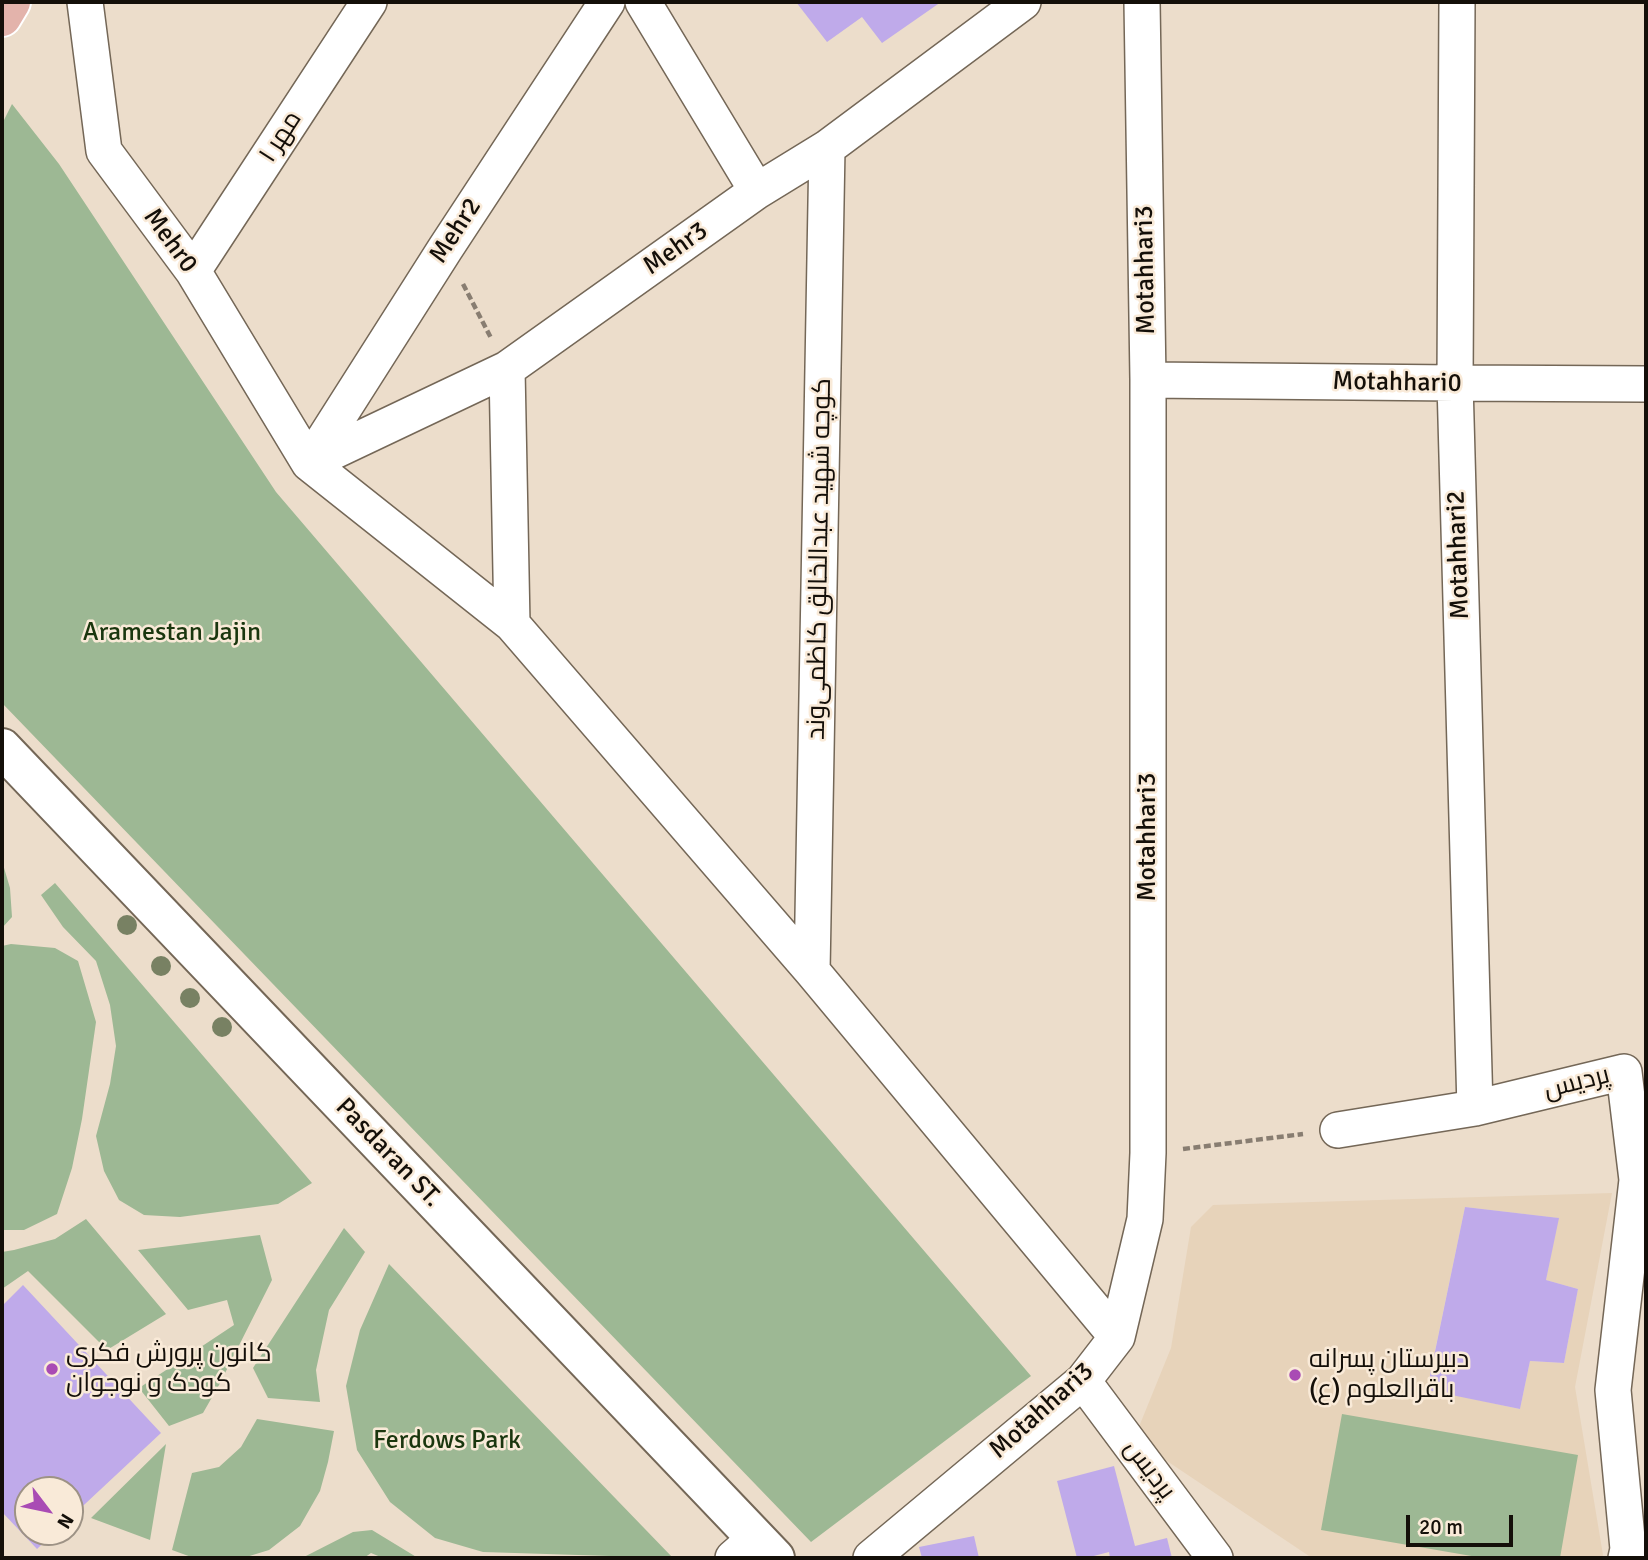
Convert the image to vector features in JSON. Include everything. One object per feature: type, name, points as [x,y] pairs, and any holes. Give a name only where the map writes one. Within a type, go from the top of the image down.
[{"type":"main road","points":[[2,17],[10,2]]},
{"type":"main road","name":"Pasdaran ST.","points":[[2,748],[754,1551]]},
{"type":"street","name":"Mehr0","points":[[85,2],[104,151],[193,271],[309,463]]},
{"type":"street","name":"مهر ۱","points":[[193,271],[369,2]]},
{"type":"street","name":"Mehr2","points":[[309,463],[607,2]]},
{"type":"street","points":[[643,2],[757,191]]},
{"type":"street","name":"Mehr3","points":[[309,463],[507,369],[757,191],[827,148],[1023,2]]},
{"type":"street","name":"Motahhari3","points":[[871,1558],[1083,1381],[1116,1337],[1145,1219],[1148,1153],[1148,380],[1142,2]]},
{"type":"street","name":"Motahhari2","points":[[1457,2],[1455,383],[1475,1108]]},
{"type":"street","name":"کوچه شهید عبدالخالق کاظمی‌وند","points":[[812,971],[827,148]]},
{"type":"street","points":[[507,369],[512,624]]},
{"type":"street","name":"Motahhari0","points":[[1148,380],[1646,384]]},
{"type":"street","points":[[309,463],[512,624],[812,971],[1116,1337]]},
{"type":"street","name":"پردیس","points":[[1338,1130],[1475,1108],[1624,1072],[1637,1180],[1613,1390],[1628,1549],[1626,1558]]},
{"type":"street","name":"پردیس","points":[[1083,1381],[1215,1558]]},
{"type":"path","points":[[445,249],[507,369]]},
{"type":"path","points":[[1148,1153],[1338,1130]]},
{"type":"shaded area","name":"دبیرستان پسرانه باقرالعلوم (ع)","points":[[1612,1193],[1575,1387],[1602,1558],[1312,1558],[1134,1439],[1171,1348],[1191,1227],[1213,1205]],"holes":[[[1465,1207],[1558,1218],[1546,1280],[1578,1289],[1564,1363],[1530,1361],[1520,1409],[1427,1389]]]},
{"type":"green space","name":"Aramestan Jajin","points":[[12,104],[59,164],[276,492],[1031,1376],[811,1542],[2,703],[2,124]]},
{"type":"green space","points":[[2,861],[10,888],[12,917],[2,928]]},
{"type":"green space","points":[[55,883],[312,1183],[278,1204],[180,1217],[144,1215],[119,1200],[104,1171],[96,1136],[110,1084],[116,1046],[110,1005],[96,961],[63,927],[41,895]]},
{"type":"green space","points":[[11,944],[55,948],[78,961],[96,1022],[82,1119],[72,1168],[57,1214],[24,1230],[2,1230],[2,946]]},
{"type":"green space","points":[[86,1219],[166,1314],[107,1350],[28,1271],[2,1289],[2,1252],[55,1239]]},
{"type":"green space","name":"Ferdows Park","points":[[344,1228],[365,1252],[329,1310],[316,1370],[320,1402],[268,1398],[253,1368]]},
{"type":"green space","points":[[260,1235],[272,1280],[203,1413],[169,1426],[139,1388],[234,1325],[227,1300],[188,1310],[138,1250]]},
{"type":"green space","name":"Ferdows Park","points":[[389,1264],[673,1558],[483,1552],[435,1538],[390,1502],[357,1450],[346,1386],[360,1330]]},
{"type":"green space","points":[[1342,1414],[1578,1455],[1560,1558],[1483,1558],[1321,1530]]},
{"type":"green space","name":"Ferdows Park","points":[[257,1419],[334,1431],[320,1491],[300,1526],[269,1550],[243,1558],[194,1558],[172,1550],[192,1473],[219,1467],[241,1447]]},
{"type":"green space","points":[[166,1444],[150,1540],[91,1518]]},
{"type":"green space","name":"Ferdows Park","points":[[372,1530],[418,1558],[383,1558],[371,1553],[364,1558],[302,1558],[353,1532]]},
{"type":"building","points":[[796,2],[941,2],[882,43],[862,17],[827,42]]},
{"type":"building","points":[[1465,1207],[1559,1218],[1546,1280],[1578,1289],[1564,1363],[1530,1361],[1520,1409],[1427,1390]]},
{"type":"building","name":"کانون پرورش فکری کودک و نوجوان","points":[[23,1285],[161,1433],[84,1505],[84,1476],[14,1476],[14,1525],[2,1512],[2,1306]]},
{"type":"building","points":[[1114,1466],[1135,1546],[1167,1538],[1172,1558],[1110,1558],[1109,1552],[1077,1558],[1057,1481]]},
{"type":"building","points":[[974,1536],[979,1558],[922,1558],[919,1547]]},
{"type":"place","name":"کانون پرورش فکری کودک و نوجوان","points":[[52,1369]]},
{"type":"place","name":"دبیرستان پسرانه باقرالعلوم (ع)","points":[[1295,1375]]}]
